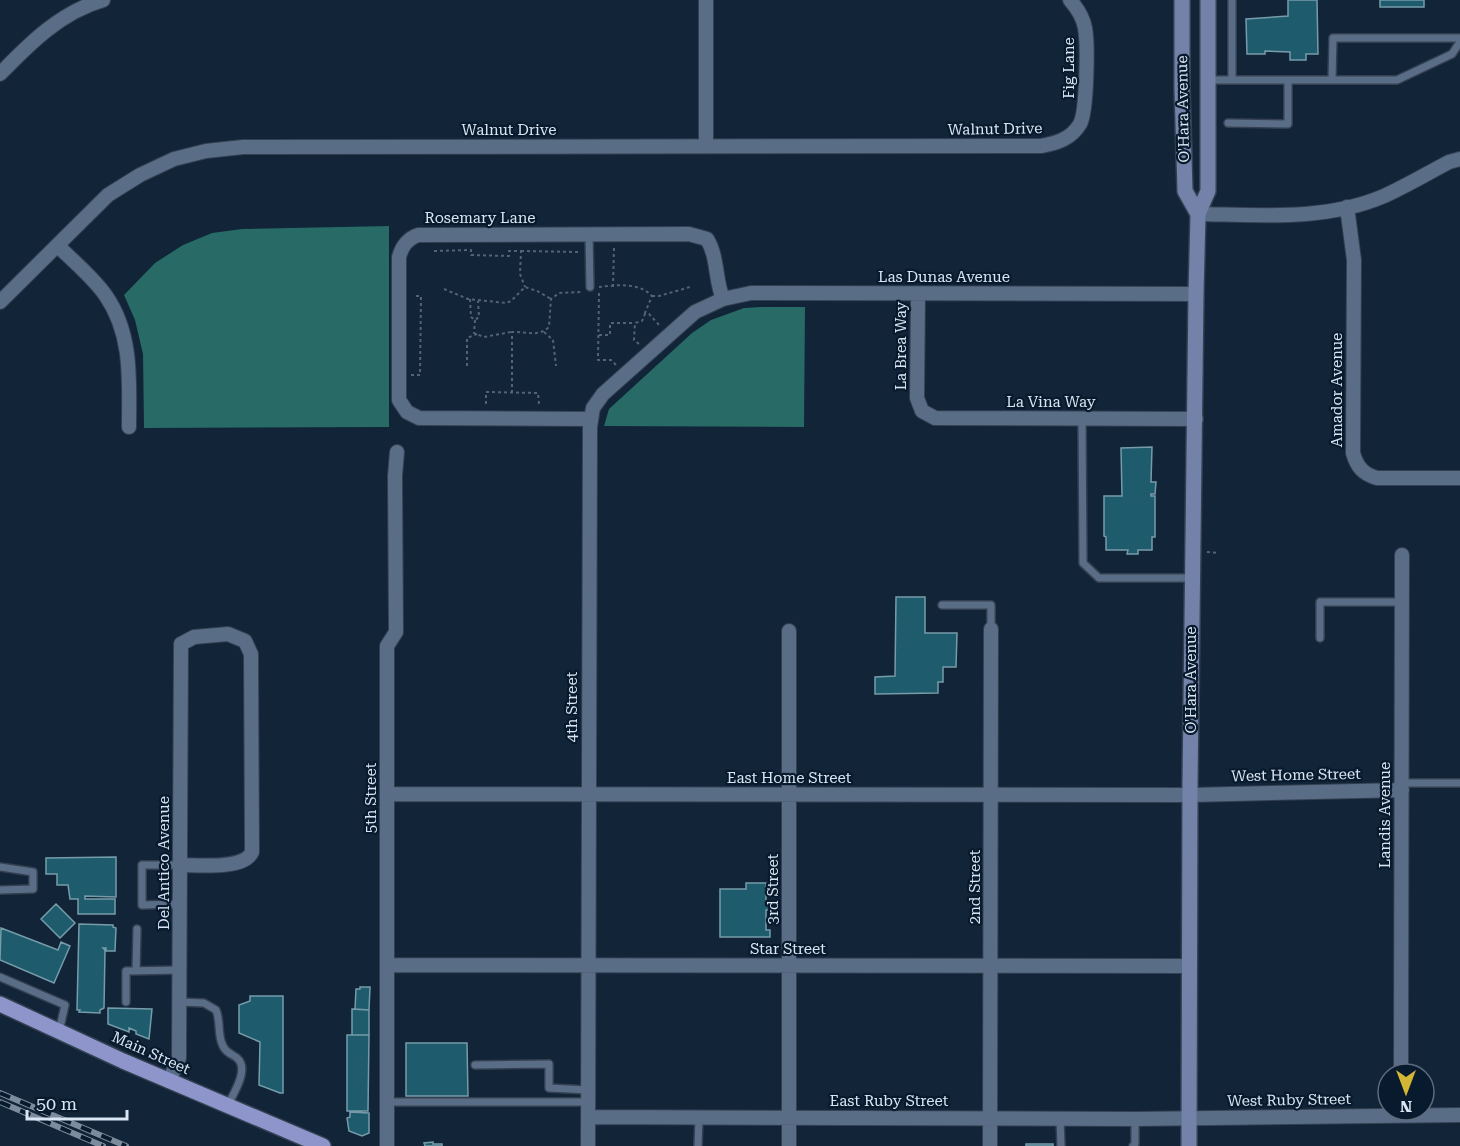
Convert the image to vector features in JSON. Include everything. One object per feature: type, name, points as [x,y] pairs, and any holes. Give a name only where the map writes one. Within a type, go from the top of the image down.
[{"type":"main road","name":"O'Hara Avenue","points":[[1182,0],[1185,191],[1198,214]]},
{"type":"main road","name":"O'Hara Avenue","points":[[1190,1146],[1190,795],[1196,294],[1198,214],[1208,191],[1208,0]]},
{"type":"main road","name":"Main Street","points":[[0,1004],[169,1081],[323,1146]]},
{"type":"street","points":[[1,72],[38,37],[64,17],[103,0]]},
{"type":"street","points":[[706,0],[706,146]]},
{"type":"street","name":"Fig Lane","points":[[1070,0],[1079,12],[1085,27],[1086,82],[1086,104],[1080,123],[1070,136]]},
{"type":"street","name":"Walnut Drive","points":[[0,302],[108,195],[140,174],[174,159],[206,150],[243,147],[1041,146],[1056,144],[1070,136]]},
{"type":"street","points":[[1198,214],[1284,216],[1347,207],[1383,196],[1449,162],[1460,159]]},
{"type":"street","name":"Amador Avenue","points":[[1347,207],[1354,260],[1353,453],[1355,462],[1367,475],[1377,478],[1460,478]]},
{"type":"street","name":"Rosemary Lane","points":[[590,419],[419,418],[407,412],[399,400],[399,257],[402,248],[410,238],[418,235],[689,234],[707,239],[713,249],[717,285],[723,299]]},
{"type":"street","points":[[58,246],[106,296],[119,319],[127,345],[129,427]]},
{"type":"street","name":"Las Dunas Avenue","points":[[695,312],[723,299],[751,293],[1196,294]]},
{"type":"street","name":"La Brea Way","points":[[917,399],[918,294]]},
{"type":"street","name":"4th Street","points":[[588,1146],[590,419],[593,408],[603,394],[695,312]]},
{"type":"street","name":"La Vina Way","points":[[917,399],[922,411],[935,418],[1196,419]]},
{"type":"street","name":"5th Street","points":[[387,1146],[387,646],[396,632],[395,476],[397,452]]},
{"type":"street","name":"Landis Avenue","points":[[1401,1062],[1402,555]]},
{"type":"street","name":"2nd Street","points":[[990,1146],[991,629]]},
{"type":"street","name":"3rd Street","points":[[789,631],[789,1146]]},
{"type":"street","name":"Del Antico Avenue","points":[[169,1081],[179,1058],[181,644],[194,637],[228,634],[245,641],[251,654],[252,852],[249,858],[238,864],[180,865]]},
{"type":"street","name":"West Home Street","points":[[1190,795],[1402,787]]},
{"type":"street","name":"East Home Street","points":[[388,794],[1190,795]]},
{"type":"street","name":"Star Street","points":[[387,965],[1190,966]]},
{"type":"street","name":"West Ruby Street","points":[[1190,1118],[1376,1114]]},
{"type":"street","name":"West Ruby Street","points":[[1436,1114],[1460,1115]]},
{"type":"street","name":"East Ruby Street","points":[[588,1117],[1190,1118]]},
{"type":"lane","points":[[1232,0],[1232,80]]},
{"type":"lane","points":[[1209,80],[1232,80],[1288,80],[1332,80],[1397,80],[1452,54],[1460,40],[1333,38],[1332,80]]},
{"type":"lane","points":[[1228,123],[1288,124],[1288,80]]},
{"type":"lane","points":[[588,290],[589,234]]},
{"type":"lane","points":[[1082,419],[1083,563],[1099,578],[1192,578]]},
{"type":"lane","points":[[1320,638],[1320,602],[1402,602]]},
{"type":"lane","points":[[942,605],[991,605],[991,629]]},
{"type":"lane","points":[[1402,787],[1460,783]]},
{"type":"lane","points":[[180,865],[142,865],[142,905],[180,904]]},
{"type":"lane","points":[[0,867],[33,872],[33,889],[0,890]]},
{"type":"lane","points":[[136,971],[137,929]]},
{"type":"lane","points":[[126,1002],[126,971],[180,970]]},
{"type":"lane","points":[[0,977],[65,1005],[59,1032]]},
{"type":"lane","points":[[180,1002],[204,1003],[216,1010],[220,1019],[222,1045],[241,1064],[241,1078],[228,1106]]},
{"type":"lane","points":[[475,1065],[549,1064],[549,1088],[588,1096]]},
{"type":"lane","points":[[387,1102],[588,1096]]},
{"type":"lane","points":[[698,1146],[699,1118]]},
{"type":"lane","points":[[1060,1119],[1060,1146]]},
{"type":"lane","points":[[1133,1146],[1135,1144],[1135,1119]]},
{"type":"path","points":[[614,245],[614,286]]},
{"type":"path","points":[[434,250],[471,250],[471,255],[509,256],[509,251],[583,252]]},
{"type":"path","points":[[521,251],[520,274],[525,287]]},
{"type":"path","points":[[616,365],[611,360],[598,360],[599,286],[640,287],[652,296],[690,287]]},
{"type":"path","points":[[525,287],[551,299]]},
{"type":"path","points":[[444,289],[470,299],[506,303],[525,287]]},
{"type":"path","points":[[478,300],[480,317],[475,320],[474,333],[484,337],[512,332],[538,334],[549,327],[551,299],[559,292],[588,290],[599,292]]},
{"type":"path","points":[[399,296],[421,296],[421,307],[420,375],[399,375]]},
{"type":"path","points":[[598,335],[610,335],[610,323],[642,321],[652,296]]},
{"type":"path","points":[[470,299],[471,317],[475,320]]},
{"type":"path","points":[[645,313],[649,314],[660,326]]},
{"type":"path","points":[[635,323],[634,340],[639,344]]},
{"type":"path","points":[[512,332],[512,393]]},
{"type":"path","points":[[544,332],[553,340],[556,366]]},
{"type":"path","points":[[467,366],[467,338],[477,334]]},
{"type":"path","points":[[483,407],[486,405],[486,393],[538,393],[539,405],[542,407]]},
{"type":"path","points":[[1206,554],[1219,553]]},
{"type":"shaded area","points":[[389,226],[389,427],[144,428],[143,354],[135,320],[124,295],[155,263],[183,245],[212,233],[242,229]]},
{"type":"shaded area","points":[[805,307],[804,427],[604,426],[609,409],[692,333],[711,320],[744,308]]},
{"type":"building","points":[[1288,0],[1317,0],[1318,54],[1306,54],[1306,60],[1290,60],[1290,52],[1265,51],[1265,54],[1247,54],[1246,19],[1288,16]]},
{"type":"building","points":[[1380,0],[1424,0],[1424,7],[1380,7]]},
{"type":"building","points":[[1152,447],[1151,482],[1156,482],[1155,494],[1151,494],[1155,496],[1155,537],[1152,537],[1152,550],[1138,550],[1138,554],[1127,554],[1128,550],[1106,550],[1104,496],[1122,496],[1121,448]]},
{"type":"building","points":[[896,597],[925,597],[925,633],[957,633],[956,667],[943,667],[943,682],[938,682],[938,693],[875,694],[875,677],[895,676]]},
{"type":"building","points":[[116,857],[116,897],[85,896],[85,899],[115,899],[115,914],[78,914],[78,899],[70,899],[68,885],[57,885],[57,874],[46,874],[46,858]]},
{"type":"building","points":[[746,883],[766,883],[766,901],[770,901],[770,910],[766,910],[766,930],[770,930],[770,937],[720,937],[720,889],[746,889]]},
{"type":"building","points":[[56,904],[75,923],[60,938],[41,919]]},
{"type":"building","points":[[79,924],[113,925],[116,928],[115,951],[106,951],[106,948],[103,948],[105,950],[104,1008],[100,1010],[100,1013],[77,1010]]},
{"type":"building","points":[[1,928],[58,950],[61,942],[70,946],[54,983],[0,960]]},
{"type":"building","points":[[370,987],[369,1010],[355,1009],[356,989]]},
{"type":"building","points":[[250,996],[283,996],[283,1093],[259,1085],[260,1042],[239,1033],[239,1005],[250,1001]]},
{"type":"building","points":[[108,1008],[152,1009],[149,1039],[136,1034],[136,1031],[129,1028],[129,1032],[108,1024]]},
{"type":"building","points":[[352,1009],[369,1010],[369,1035],[352,1035]]},
{"type":"building","points":[[347,1035],[369,1035],[368,1111],[347,1111]]},
{"type":"building","points":[[406,1043],[467,1043],[468,1096],[406,1096]]},
{"type":"building","points":[[350,1112],[369,1113],[369,1133],[362,1136],[349,1131],[347,1118],[350,1117]]},
{"type":"building","points":[[433,1142],[433,1144],[442,1144],[442,1146],[425,1146],[424,1143]]},
{"type":"building","points":[[1026,1144],[1053,1144],[1053,1146],[1026,1146]]},
{"type":"railway","points":[[0,1093],[126,1146]]},
{"type":"railway","points":[[0,1102],[103,1146]]}]
